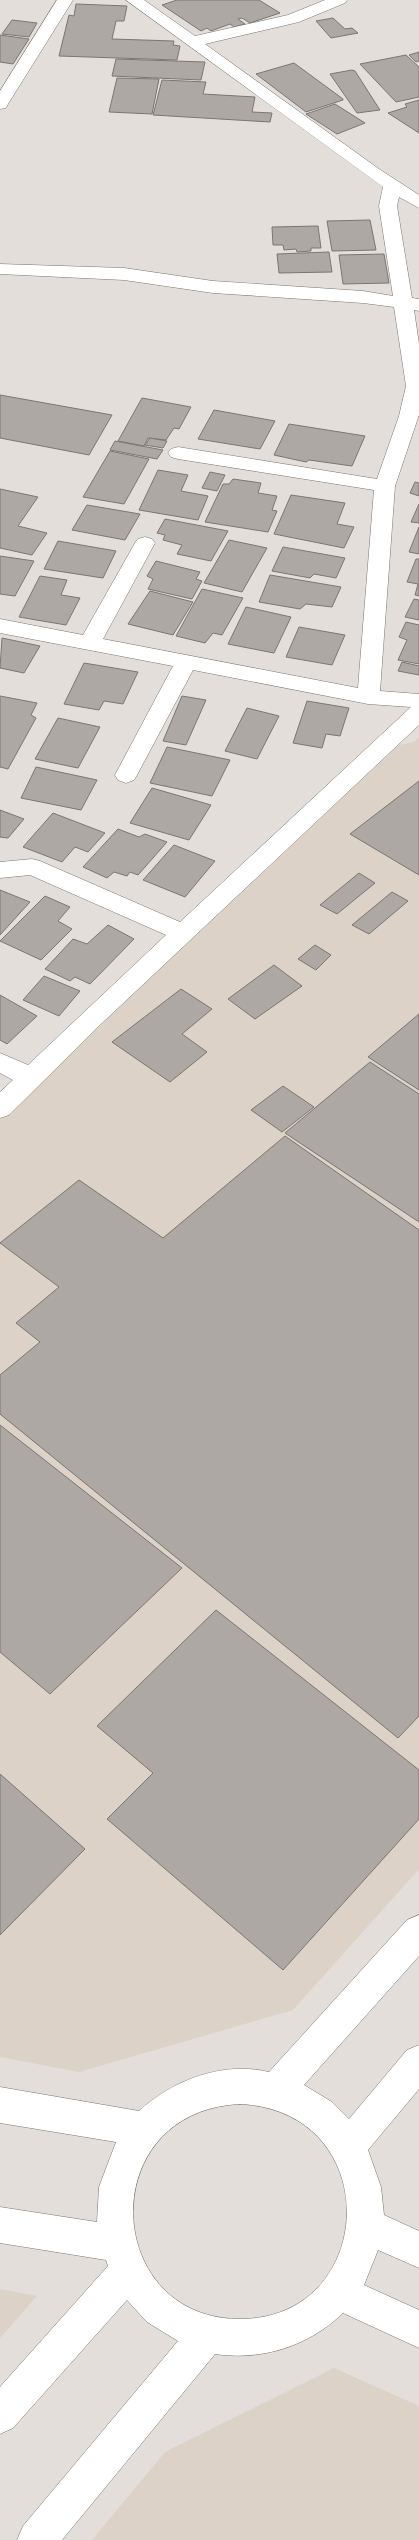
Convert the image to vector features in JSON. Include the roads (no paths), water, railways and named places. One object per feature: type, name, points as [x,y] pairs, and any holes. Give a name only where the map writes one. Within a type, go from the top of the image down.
[{"type":"street","points":[[0,104],[65,0]]},
{"type":"street","points":[[134,0],[392,186],[419,203]]},
{"type":"street","points":[[192,42],[293,19],[340,0]]},
{"type":"street","points":[[368,697],[385,486],[410,416],[416,386],[412,304],[388,206],[392,186]]},
{"type":"street","points":[[0,269],[124,274],[214,287],[364,297],[412,304]]},
{"type":"street","points":[[178,453],[385,486]]},
{"type":"street","points":[[90,643],[145,542]]},
{"type":"street","points":[[0,626],[368,697],[419,701]]},
{"type":"street","points":[[126,775],[186,662]]},
{"type":"street","points":[[0,1108],[419,712]]},
{"type":"street","points":[[0,870],[32,867],[184,933]]},
{"type":"street","points":[[0,1062],[31,1078]]},
{"type":"street","points":[[277,2089],[419,1931]]},
{"type":"street","points":[[347,2148],[419,2062]]},
{"type":"street","points":[[229,2083],[277,2089],[317,2112],[347,2148],[361,2185],[364,2225],[356,2260],[338,2292],[302,2325],[255,2341],[206,2336],[160,2311],[125,2257],[115,2204],[124,2164],[143,2129],[180,2097],[229,2083]]},
{"type":"street","points":[[0,2105],[143,2129]]},
{"type":"street","points":[[0,2225],[125,2257]]},
{"type":"street","points":[[364,2225],[419,2250]]},
{"type":"street","points":[[0,2415],[125,2257]]},
{"type":"street","points":[[338,2292],[419,2329]]},
{"type":"street","points":[[37,2540],[206,2336]]}]
